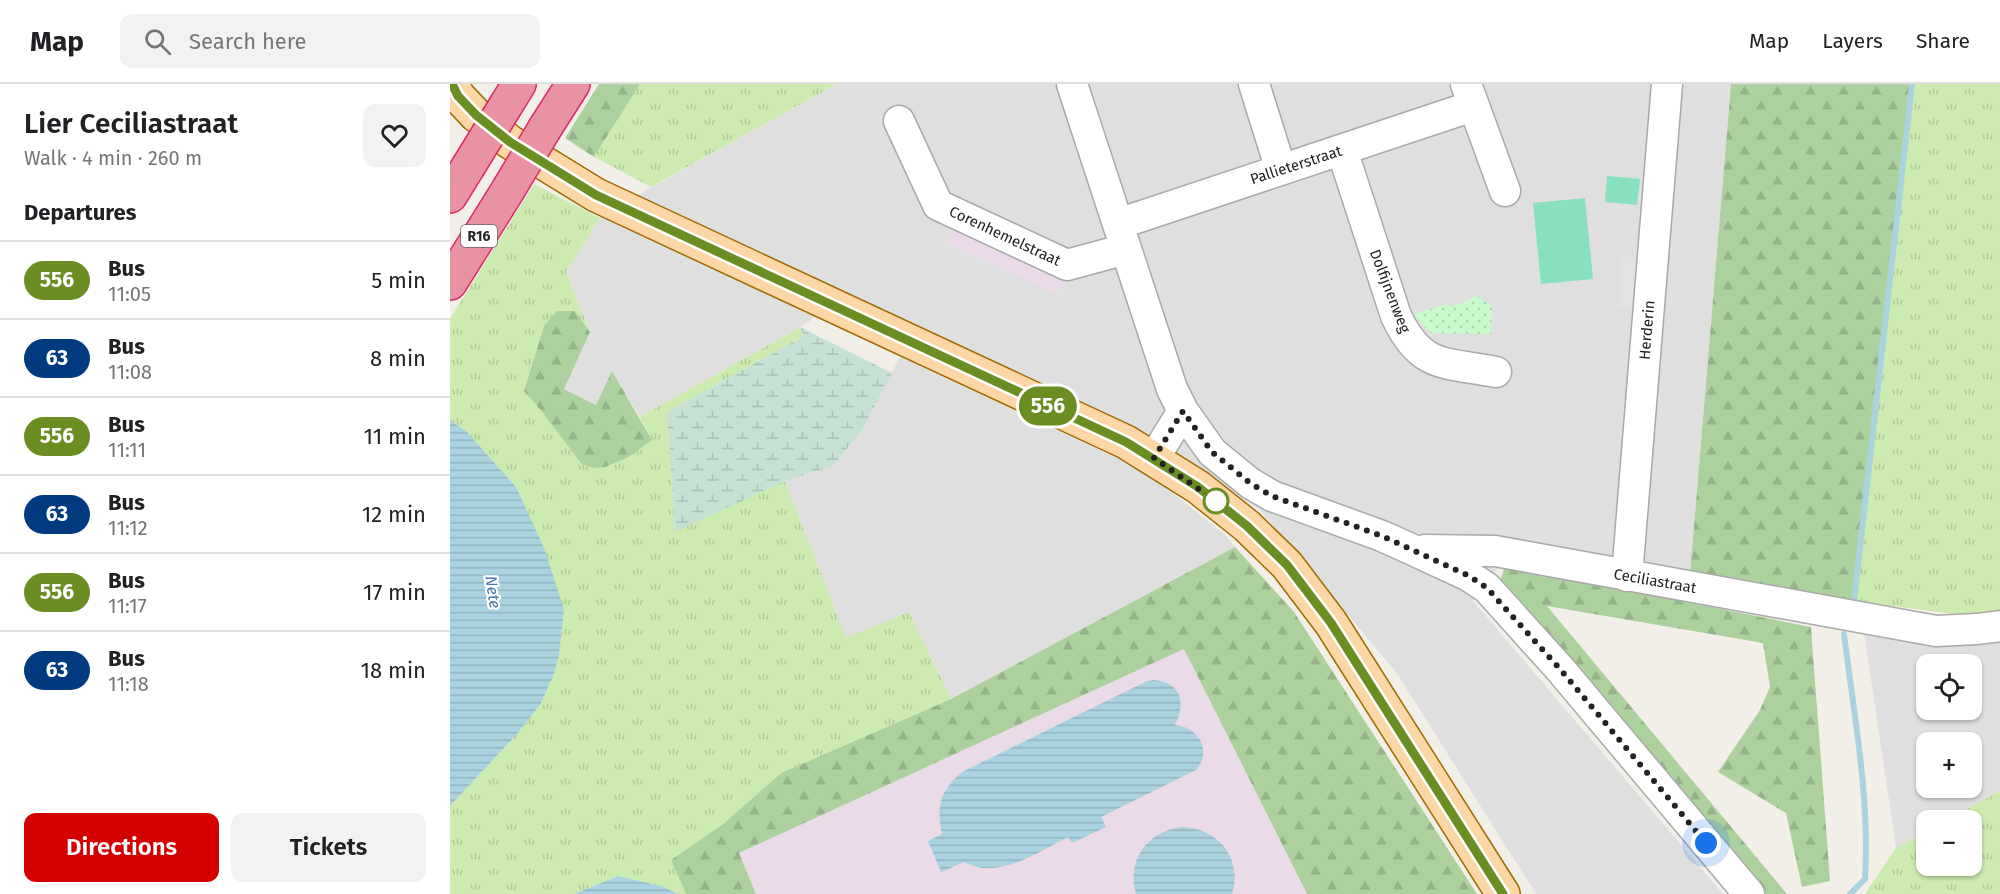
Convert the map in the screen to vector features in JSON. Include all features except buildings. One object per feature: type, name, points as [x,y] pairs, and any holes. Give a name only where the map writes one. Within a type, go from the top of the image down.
[{"type":"highway","name":"R16","points":[[450,283],[573,84]]},
{"type":"highway","points":[[450,196],[513,94]]},
{"type":"main road","points":[[453,90],[476,115],[510,142],[596,195],[1126,442],[1198,487],[1247,526],[1287,565],[1331,623],[1503,894]]},
{"type":"street","points":[[1072,84],[1172,388],[1183,411],[1154,458]]},
{"type":"street","points":[[1254,84],[1281,170]]},
{"type":"street","name":"Herderin","points":[[1627,576],[1667,84]]},
{"type":"street","points":[[1470,95],[1505,191]]},
{"type":"street","name":"Pallieterstraat","points":[[1122,236],[1281,170],[1342,150],[1470,95]]},
{"type":"street","name":"Corenhemelstraat","points":[[899,121],[938,205],[1067,265],[1122,236]]},
{"type":"street","name":"Dolfijnenweg","points":[[1342,150],[1396,316],[1405,336],[1417,350],[1432,360],[1496,372]]},
{"type":"street","name":"Ceciliastraat","points":[[1183,411],[1212,452],[1250,483],[1272,496],[1413,549],[1495,551],[1936,631],[2000,626]]},
{"type":"street","points":[[1413,549],[1469,576],[1487,588],[1505,606],[1749,894]]},
{"type":"shaded area","points":[[837,84],[1731,84],[1690,574],[1514,545],[1473,601],[1723,894],[1536,894],[1396,672],[1259,509],[1130,431],[837,298],[807,323],[640,417],[612,371],[596,405],[564,389],[590,332],[566,272],[600,218]]},
{"type":"shaded area","points":[[956,222],[1066,274],[1057,294],[948,243]]},
{"type":"shaded area","points":[[1621,257],[1640,258],[1636,309],[1617,306]]},
{"type":"shaded area","points":[[900,357],[1134,466],[1169,490],[1224,534],[1235,547],[951,699],[909,612],[846,639],[785,481],[833,466],[863,429]]},
{"type":"shaded area","points":[[1863,625],[2000,639],[2000,791],[1965,810],[1916,810],[1916,837],[1896,848]]},
{"type":"shaded area","points":[[1184,649],[1307,894],[756,894],[739,853]]},
{"type":"green space","points":[[599,84],[640,84],[594,157],[565,138]]},
{"type":"green space","points":[[640,84],[837,84],[651,187],[594,157]]},
{"type":"green space","points":[[1731,84],[1912,84],[1854,601],[1690,574]]},
{"type":"green space","points":[[1912,84],[2000,84],[2000,610],[1977,617],[1854,601]]},
{"type":"green space","points":[[1607,176],[1640,179],[1637,205],[1605,202]]},
{"type":"green space","points":[[534,184],[600,218],[566,272],[590,332],[575,311],[544,326],[524,391],[543,413],[652,440],[640,417],[800,327],[804,336],[667,412],[675,531],[785,481],[846,638],[909,612],[951,699],[781,773],[723,824],[671,860],[686,894],[618,876],[574,894],[450,894],[450,806],[517,734],[540,705],[553,677],[559,656],[564,610],[516,487],[467,432],[450,420],[450,319]]},
{"type":"green space","points":[[1585,198],[1593,279],[1541,284],[1533,203]]},
{"type":"green space","points":[[1475,295],[1492,306],[1491,334],[1430,333],[1414,314],[1447,304],[1452,307],[1472,299]]},
{"type":"green space","points":[[557,311],[575,311],[590,332],[564,389],[596,405],[612,371],[652,440],[627,458],[605,467],[594,468],[581,463],[524,391],[544,326]]},
{"type":"green space","points":[[800,327],[892,373],[863,429],[833,466],[785,481],[675,532],[667,412],[804,336]]},
{"type":"green space","points":[[1235,547],[1294,612],[1477,894],[1307,894],[1184,649],[739,853],[756,894],[686,894],[671,860],[723,824],[781,773],[951,699]]},
{"type":"green space","points":[[1505,566],[1811,627],[1830,881],[1802,887],[1786,813],[1718,772],[1760,710],[1770,687],[1763,643],[1547,606],[1787,894],[1760,894],[1498,587]]},
{"type":"green space","points":[[2000,791],[2000,894],[1865,894],[1896,848],[1916,837],[1916,876],[1982,876],[1982,810],[1965,810]]},
{"type":"water","name":"Nete","points":[[450,420],[467,432],[516,487],[545,550],[564,610],[559,656],[553,677],[540,705],[517,734],[450,806]]},
{"type":"water","points":[[1153,680],[1170,685],[1179,695],[1181,702],[1175,725],[1190,730],[1196,735],[1203,748],[1201,762],[1196,770],[1101,817],[1106,827],[1072,843],[1068,837],[1031,857],[1004,866],[977,867],[964,862],[941,872],[928,841],[942,834],[940,807],[944,793],[962,772]]},
{"type":"water","points":[[1182,827],[1207,833],[1225,847],[1234,868],[1232,894],[1136,894],[1134,870],[1142,849],[1159,834]]},
{"type":"water","points":[[618,876],[661,886],[679,894],[574,894]]},
{"type":"waterway","points":[[1854,601],[1912,84]]},
{"type":"waterway","points":[[1844,634],[1860,756],[1866,849],[1865,879],[1850,894]]},
{"type":"bus line","name":"556","points":[[452,84],[458,96],[476,115],[510,142],[586,190],[1126,442],[1198,487],[1247,526],[1287,565],[1331,623],[1503,894]]},
{"type":"route","points":[[1216,501],[1154,458],[1183,411],[1212,452],[1250,483],[1272,496],[1413,549],[1469,576],[1487,588],[1560,669],[1706,843]]}]
